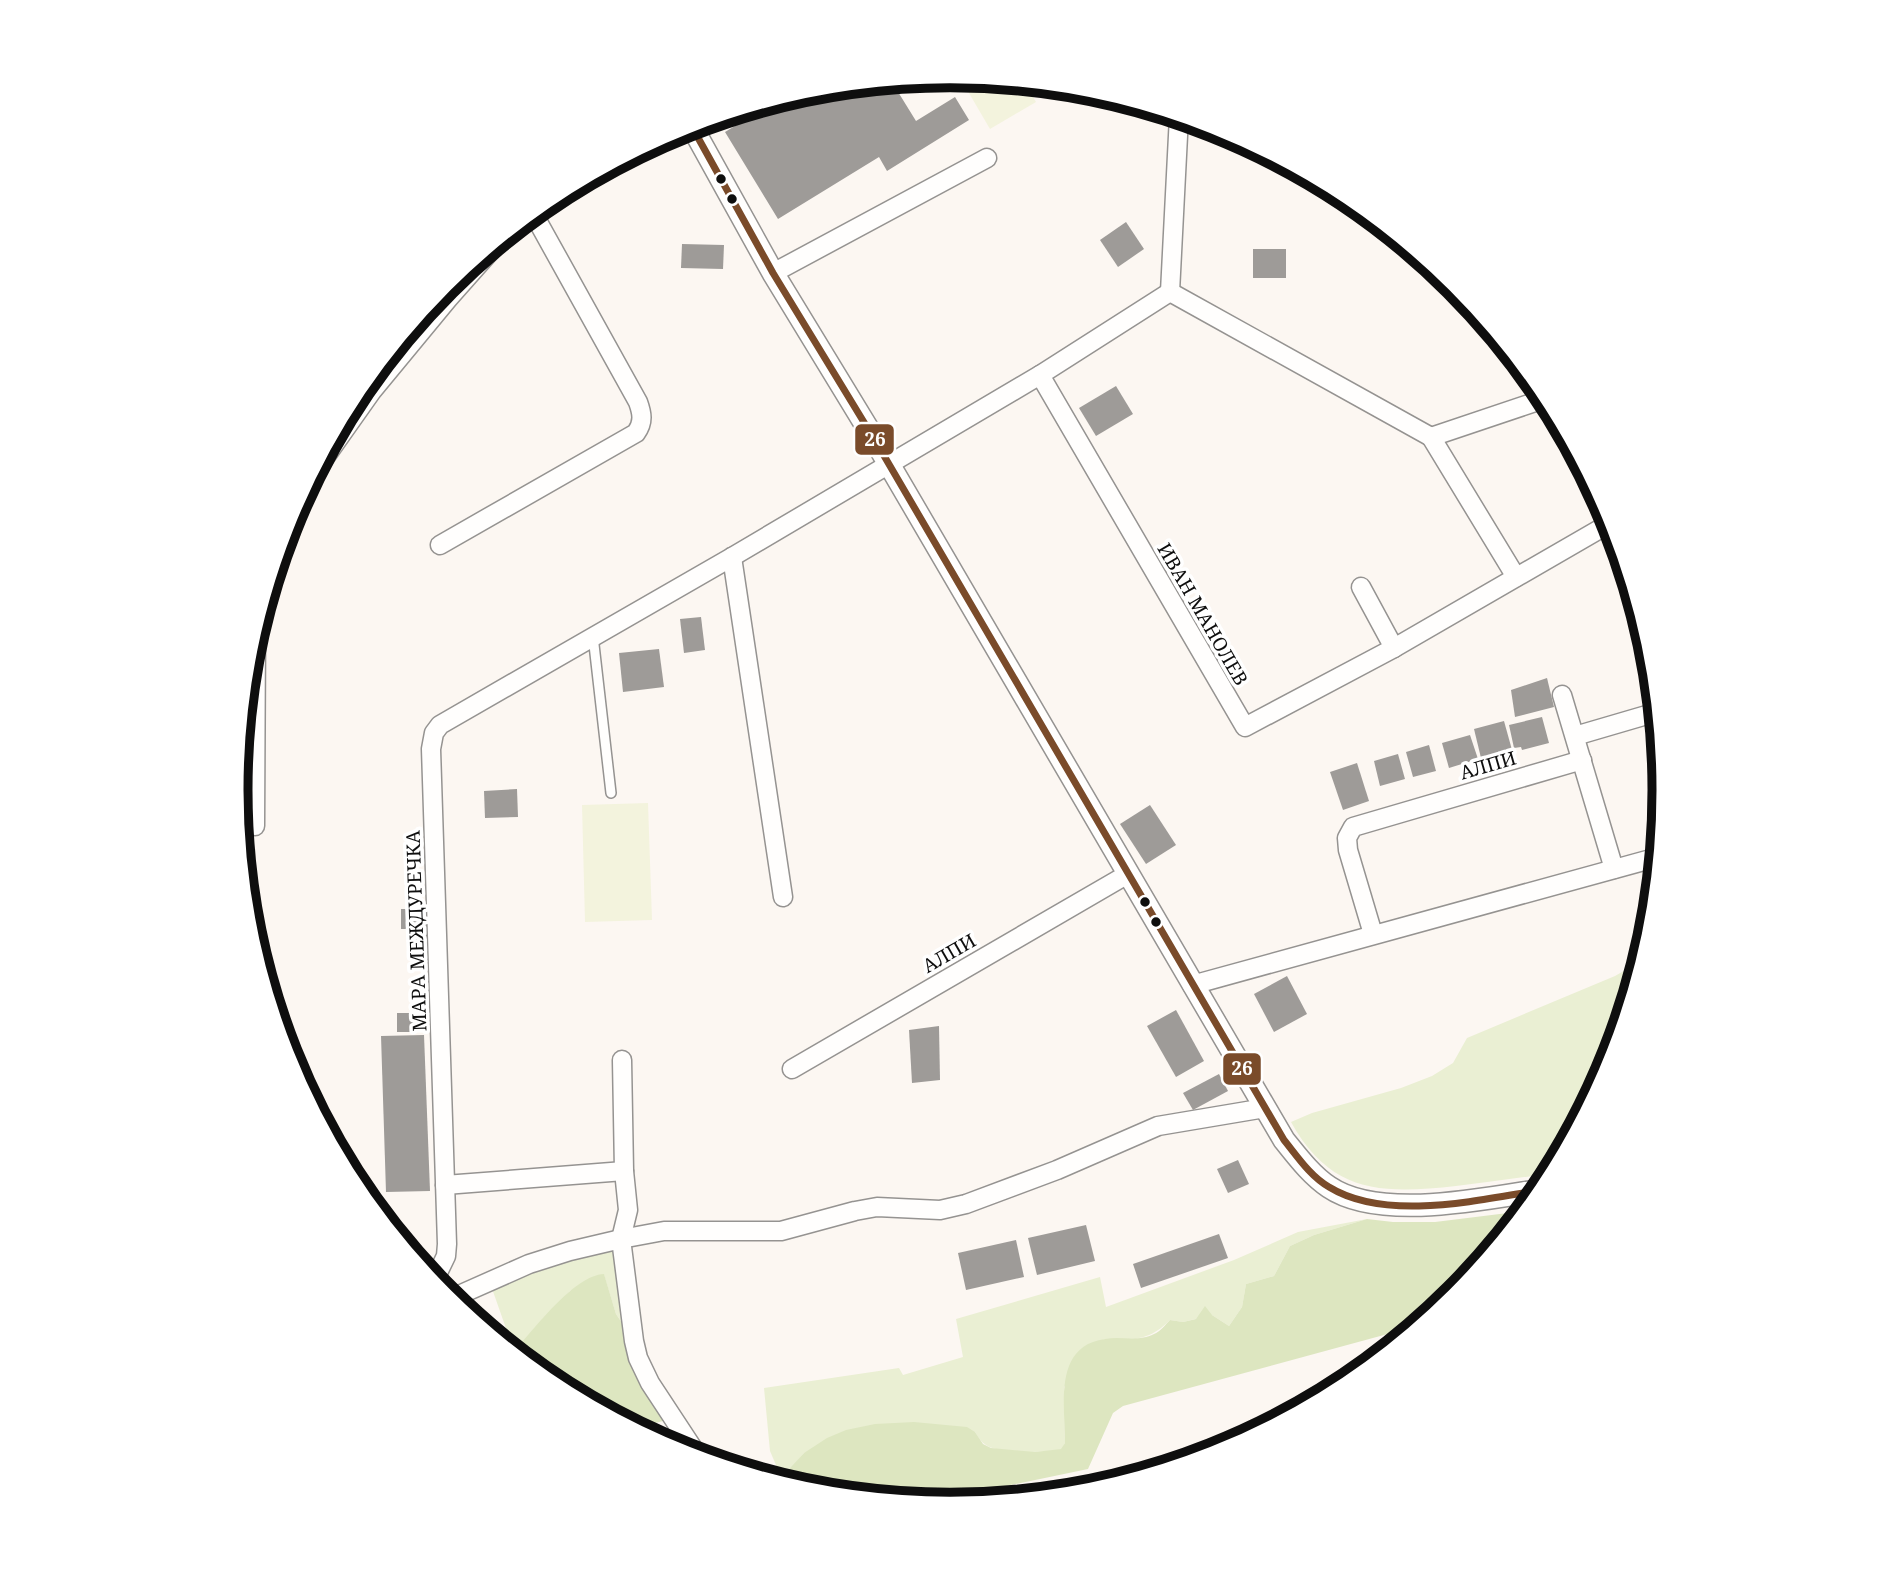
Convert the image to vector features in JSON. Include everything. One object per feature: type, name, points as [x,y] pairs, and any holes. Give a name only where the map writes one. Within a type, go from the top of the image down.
[{"type":"street","points":[[1170,292],[1178,126]]},
{"type":"street","points":[[697,135],[773,273],[888,463],[1284,1140],[1304,1164],[1330,1188],[1349,1197],[1377,1203],[1422,1205],[1465,1202],[1525,1193]]},
{"type":"street","points":[[773,273],[986,158]]},
{"type":"street","points":[[440,545],[636,433],[640,427],[642,420],[638,402],[538,222]]},
{"type":"street","points":[[888,463],[1040,375],[1170,292]]},
{"type":"street","points":[[1170,292],[1431,437],[1516,577]]},
{"type":"street","points":[[379,382],[443,305]]},
{"type":"street","name":"ИВАН МАНОЛЕВ","points":[[1040,375],[1245,727],[1394,648],[1602,528]]},
{"type":"street","points":[[1431,437],[1536,402]]},
{"type":"street","name":"МАРА МЕЖДУРЕЧКА","points":[[439,1270],[446,1256],[447,1244],[432,740],[434,733],[445,720],[732,557],[888,463]]},
{"type":"street","points":[[732,557],[783,897]]},
{"type":"street","points":[[1361,587],[1394,648]]},
{"type":"street","points":[[255,826],[256,694]]},
{"type":"street","points":[[1562,695],[1615,869]]},
{"type":"street","points":[[1575,736],[1648,715]]},
{"type":"street","name":"АЛПИ","points":[[1373,934],[1348,850],[1347,838],[1353,827],[1582,760]]},
{"type":"street","points":[[1192,985],[1648,860]]},
{"type":"street","name":"АЛПИ","points":[[792,1069],[1128,874]]},
{"type":"street","points":[[622,1060],[624,1171],[628,1210],[621,1239],[638,1358],[650,1383],[688,1440]]},
{"type":"street","points":[[462,1293],[529,1264],[570,1251],[664,1231],[781,1231],[877,1207],[940,1210],[966,1204],[1057,1170],[1158,1126],[1265,1108]]},
{"type":"street","points":[[445,1185],[624,1171]]},
{"type":"lane","points":[[593,636],[611,793]]},
{"type":"green space","points":[[966,88],[1031,93],[1036,102],[990,129]]},
{"type":"green space","points":[[648,803],[652,920],[585,922],[582,805]]},
{"type":"green space","points":[[1630,967],[1599,1058],[1580,1100],[1537,1175],[1405,1190],[1361,1184],[1341,1176],[1323,1164],[1291,1122],[1432,1076],[1453,1063],[1467,1038]]},
{"type":"green space","points":[[1510,1213],[1447,1286],[1395,1332],[1123,1406],[1113,1413],[1088,1469],[984,1491],[950,1492],[859,1485],[787,1472],[804,1453],[827,1438],[846,1430],[875,1424],[914,1422],[967,1427],[975,1432],[983,1444],[991,1448],[1035,1452],[1061,1449],[1065,1443],[1065,1379],[1069,1365],[1077,1353],[1088,1344],[1105,1339],[1148,1336],[1158,1332],[1170,1320],[1183,1322],[1196,1319],[1205,1306],[1212,1315],[1229,1326],[1242,1307],[1246,1284],[1274,1276],[1290,1246],[1314,1235],[1367,1219],[1435,1222]]},
{"type":"green space","points":[[1367,1219],[1314,1235],[1290,1246],[1274,1276],[1246,1284],[1242,1307],[1229,1326],[1212,1315],[1183,1322],[1170,1320],[1155,1332],[1140,1338],[1104,1339],[1064,1387],[1065,1443],[1062,1449],[1035,1452],[1001,1450],[984,1444],[975,1432],[804,1453],[788,1472],[778,1470],[770,1451],[764,1388],[899,1368],[903,1375],[963,1357],[956,1319],[1100,1277],[1106,1307],[1234,1260],[1298,1232]]},
{"type":"green space","points":[[621,1239],[634,1341],[616,1314],[604,1275],[570,1291],[521,1344],[508,1333],[489,1280]]},
{"type":"green space","points":[[604,1274],[616,1314],[634,1341],[674,1418],[651,1424],[640,1419],[560,1373],[520,1344],[568,1293],[592,1277]]},
{"type":"building","points":[[897,90],[916,121],[955,97],[969,120],[887,171],[879,157],[778,219],[725,132],[750,117],[769,111],[814,101]]},
{"type":"building","points":[[1126,222],[1144,249],[1118,267],[1100,240]]},
{"type":"building","points":[[682,244],[724,245],[723,269],[681,268]]},
{"type":"building","points":[[1253,249],[1286,249],[1286,278],[1253,278]]},
{"type":"building","points":[[1116,386],[1133,414],[1096,436],[1079,408]]},
{"type":"building","points":[[701,617],[705,650],[684,653],[680,619]]},
{"type":"building","points":[[659,649],[664,687],[623,692],[619,653]]},
{"type":"building","points":[[1547,678],[1554,707],[1515,717],[1511,690]]},
{"type":"building","points":[[1542,717],[1549,743],[1522,750],[1521,747],[1514,748],[1509,725]]},
{"type":"building","points":[[1504,721],[1512,750],[1481,758],[1474,729]]},
{"type":"building","points":[[1470,735],[1478,759],[1449,768],[1442,743]]},
{"type":"building","points":[[1429,745],[1436,771],[1413,777],[1406,752]]},
{"type":"building","points":[[1398,754],[1405,779],[1380,786],[1374,761]]},
{"type":"building","points":[[1357,763],[1369,801],[1343,810],[1330,772]]},
{"type":"building","points":[[517,789],[518,817],[485,818],[484,791]]},
{"type":"building","points":[[1150,805],[1176,845],[1146,864],[1120,824]]},
{"type":"building","points":[[401,909],[428,909],[428,950],[407,950],[407,929],[401,929]]},
{"type":"building","points":[[1287,976],[1307,1014],[1274,1032],[1254,994]]},
{"type":"building","points":[[1176,1010],[1204,1061],[1176,1077],[1147,1026]]},
{"type":"building","points":[[397,1013],[427,1013],[428,1032],[397,1032]]},
{"type":"building","points":[[939,1026],[940,1080],[912,1083],[909,1030]]},
{"type":"building","points":[[424,1035],[430,1191],[386,1192],[381,1036]]},
{"type":"building","points":[[1219,1074],[1228,1091],[1193,1110],[1183,1093]]},
{"type":"building","points":[[1238,1160],[1249,1184],[1228,1193],[1217,1169]]},
{"type":"building","points":[[1086,1225],[1095,1261],[1037,1275],[1028,1238]]},
{"type":"building","points":[[1219,1234],[1228,1258],[1141,1288],[1133,1264]]},
{"type":"building","points":[[1016,1240],[1024,1277],[966,1290],[958,1253]]},
{"type":"transit line","name":"26","points":[[697,135],[773,273],[876,442],[1284,1140],[1316,1177],[1329,1187],[1352,1198],[1377,1204],[1405,1206],[1461,1203],[1525,1193]]}]
